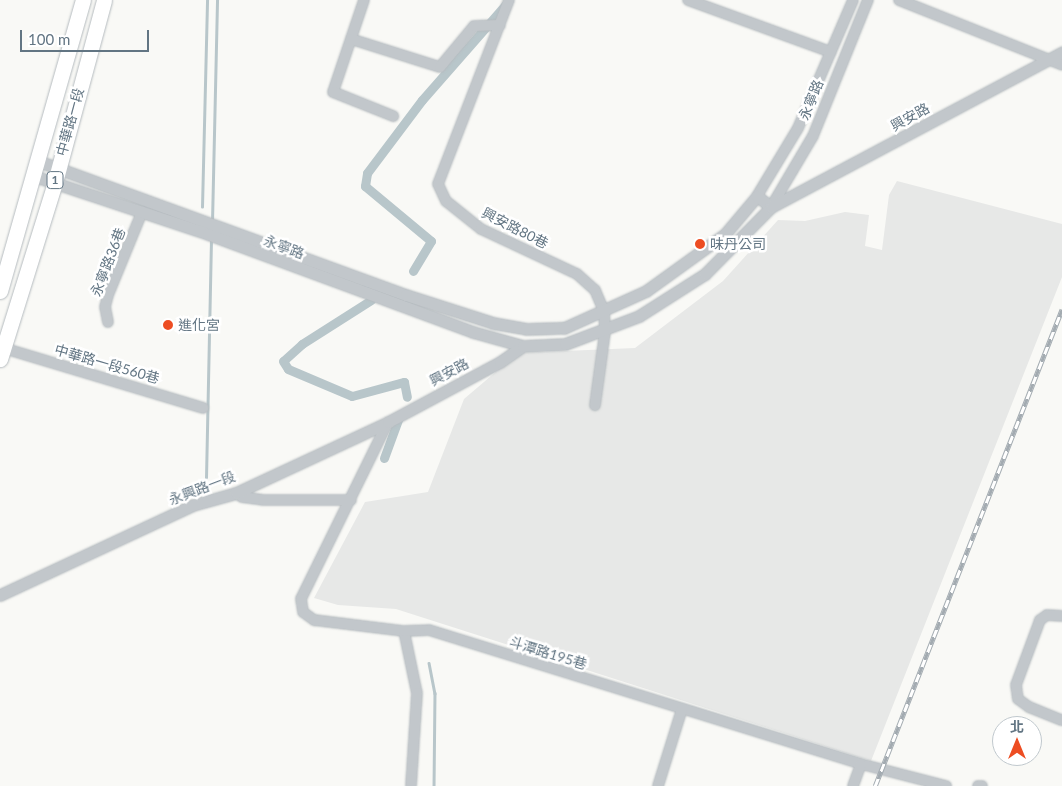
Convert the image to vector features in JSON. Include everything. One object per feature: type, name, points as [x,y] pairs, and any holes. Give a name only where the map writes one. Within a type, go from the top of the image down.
[{"type":"main road","name":"中華路一段","points":[[0,291],[83,0]]},
{"type":"main road","name":"中華路一段","points":[[1,351],[54,182],[104,0]]},
{"type":"street","points":[[364,0],[333,92],[393,116]]},
{"type":"street","name":"興安路80巷","points":[[509,0],[438,184],[446,201],[481,229],[577,274],[595,290],[604,311],[605,332],[595,404]]},
{"type":"street","points":[[688,0],[831,52]]},
{"type":"street","name":"永寧路","points":[[757,196],[798,128],[853,0]]},
{"type":"street","name":"永寧路","points":[[771,207],[813,136],[868,0]]},
{"type":"street","points":[[899,0],[1062,65]]},
{"type":"street","points":[[351,39],[440,67],[474,26],[500,25]]},
{"type":"street","name":"興安路","points":[[388,422],[500,362],[523,346],[565,344],[605,332],[661,304],[705,274],[771,207],[1062,52]]},
{"type":"street","name":"永寧路","points":[[38,161],[58,166],[406,295],[493,323],[526,329]]},
{"type":"street","name":"永寧路","points":[[34,176],[142,212],[403,307],[523,346]]},
{"type":"street","points":[[523,346],[526,329],[564,328],[646,291],[725,234],[757,196],[771,207]]},
{"type":"street","name":"永寧路36巷","points":[[108,322],[105,307],[108,295],[142,212]]},
{"type":"street","name":"中華路一段560巷","points":[[1,351],[203,408]]},
{"type":"street","points":[[236,493],[242,497],[263,500],[351,500],[388,422]]},
{"type":"street","name":"永興路一段","points":[[0,595],[193,505],[236,493],[388,422]]},
{"type":"street","name":"斗潭路195巷","points":[[351,500],[301,599],[303,612],[323,622],[404,631],[429,630],[861,764],[946,786]]},
{"type":"street","points":[[1062,616],[1047,614],[1040,620],[1016,685],[1018,699],[1028,707],[1062,720]]},
{"type":"street","points":[[404,631],[417,693],[411,786]]},
{"type":"street","points":[[658,786],[682,708]]},
{"type":"street","points":[[853,786],[861,764]]},
{"type":"shaded area","points":[[897,181],[1062,224],[1062,277],[871,761],[396,609],[338,605],[314,598],[365,502],[428,492],[464,399],[518,353],[635,348],[723,281],[778,220],[805,221],[845,212],[869,215],[865,246],[882,250],[889,195]]},
{"type":"waterway","points":[[202,207],[207,0]]},
{"type":"waterway","points":[[212,222],[217,0]]},
{"type":"waterway","points":[[413,271],[431,241],[365,186],[367,173],[422,100],[507,3]]},
{"type":"waterway","points":[[206,478],[211,240]]},
{"type":"waterway","points":[[371,300],[302,344],[283,361],[288,369],[352,396],[404,382],[407,397]]},
{"type":"waterway","points":[[384,458],[399,417]]},
{"type":"waterway","points":[[429,663],[435,693],[434,786]]},
{"type":"railway","points":[[875,786],[1062,309]]},
{"type":"place","name":"味丹公司","points":[[700,244]]},
{"type":"place","name":"進化宮","points":[[168,325]]}]
